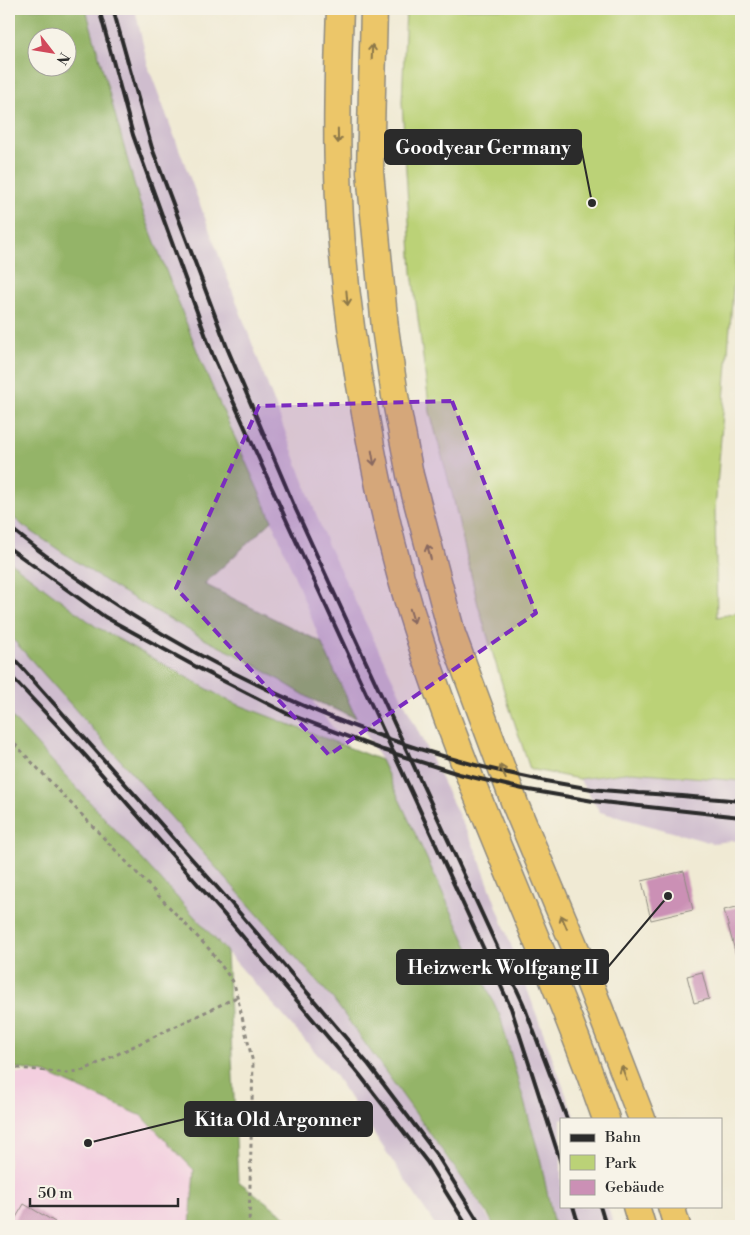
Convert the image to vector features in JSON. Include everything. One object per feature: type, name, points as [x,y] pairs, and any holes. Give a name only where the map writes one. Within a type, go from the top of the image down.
[{"type":"highway","points":[[340,9],[337,87],[338,174],[348,305],[376,475],[388,528],[409,605],[448,724],[545,962],[606,1118]]},
{"type":"highway","points":[[374,9],[370,172],[376,250],[393,386],[410,476],[458,651],[515,804],[585,971],[642,1118]]},
{"type":"highway","points":[[637,1208],[642,1226]]},
{"type":"highway","points":[[672,1208],[677,1226]]},
{"type":"path","points":[[9,738],[210,950],[234,983],[253,1063],[251,1226]]},
{"type":"path","points":[[9,1067],[67,1074],[84,1070],[237,997]]},
{"type":"highlighted area","points":[[452,401],[536,613],[329,755],[176,588],[259,406]]},
{"type":"shaded area","points":[[86,9],[135,9],[148,66],[327,543],[477,853],[575,1118],[560,1118],[560,1208],[608,1208],[615,1226],[554,1226],[540,1158],[381,760],[356,718],[321,642],[272,521],[203,366],[139,201]]},
{"type":"shaded area","points":[[9,513],[22,525],[114,587],[206,640],[243,658],[311,699],[347,746],[229,701],[95,626],[9,561]]},
{"type":"shaded area","points":[[9,635],[333,999],[482,1207],[493,1226],[436,1226],[332,1071],[227,952],[9,714]]},
{"type":"shaded area","points":[[632,772],[741,781],[741,840],[712,843],[600,812],[579,779]]},
{"type":"shaded area","points":[[9,1073],[45,1073],[142,1116],[194,1170],[190,1226],[9,1226]]},
{"type":"green space","points":[[9,9],[86,9],[139,201],[203,366],[272,521],[204,584],[321,642],[356,718],[311,699],[243,658],[206,640],[114,587],[22,525],[9,513]]},
{"type":"green space","points":[[406,9],[741,9],[741,192],[715,511],[717,617],[741,612],[741,781],[632,772],[579,779],[530,769],[478,605],[453,497],[430,412],[412,272],[402,102]]},
{"type":"green space","points":[[9,561],[95,626],[229,701],[381,760],[500,1016],[540,1158],[554,1226],[494,1226],[488,1214],[333,999],[9,635]]},
{"type":"green space","points":[[9,714],[227,952],[238,1181],[298,1226],[190,1226],[194,1170],[142,1116],[45,1073],[9,1067]]},
{"type":"building","points":[[684,871],[693,910],[651,920],[642,881]]},
{"type":"building","points":[[741,906],[741,974],[724,910]]},
{"type":"building","points":[[702,972],[709,999],[694,1003],[687,976]]},
{"type":"building","points":[[24,1204],[55,1222],[53,1226],[11,1226]]},
{"type":"railway","points":[[99,9],[133,135],[213,356],[284,515],[511,1008],[560,1160]]},
{"type":"railway","points":[[113,9],[152,148],[228,350],[296,510],[523,1003],[567,1118]]},
{"type":"railway","points":[[9,527],[73,575],[139,620],[209,660],[280,695],[354,726],[430,752],[507,773],[599,790],[741,801]]},
{"type":"railway","points":[[9,548],[105,617],[202,670],[286,713],[383,750],[459,774],[523,789],[593,801],[741,817]]},
{"type":"railway","points":[[9,653],[231,903],[369,1065],[437,1155],[481,1226]]},
{"type":"railway","points":[[9,674],[84,754],[222,912],[359,1074],[427,1162],[467,1226]]},
{"type":"railway","points":[[574,1208],[579,1226]]},
{"type":"railway","points":[[601,1208],[606,1226]]},
{"type":"place","name":"Goodyear Germany","points":[[592,203]]},
{"type":"place","name":"Heizwerk Wolfgang II","points":[[668,896]]},
{"type":"place","name":"Kita Old Argonner","points":[[88,1143]]}]
